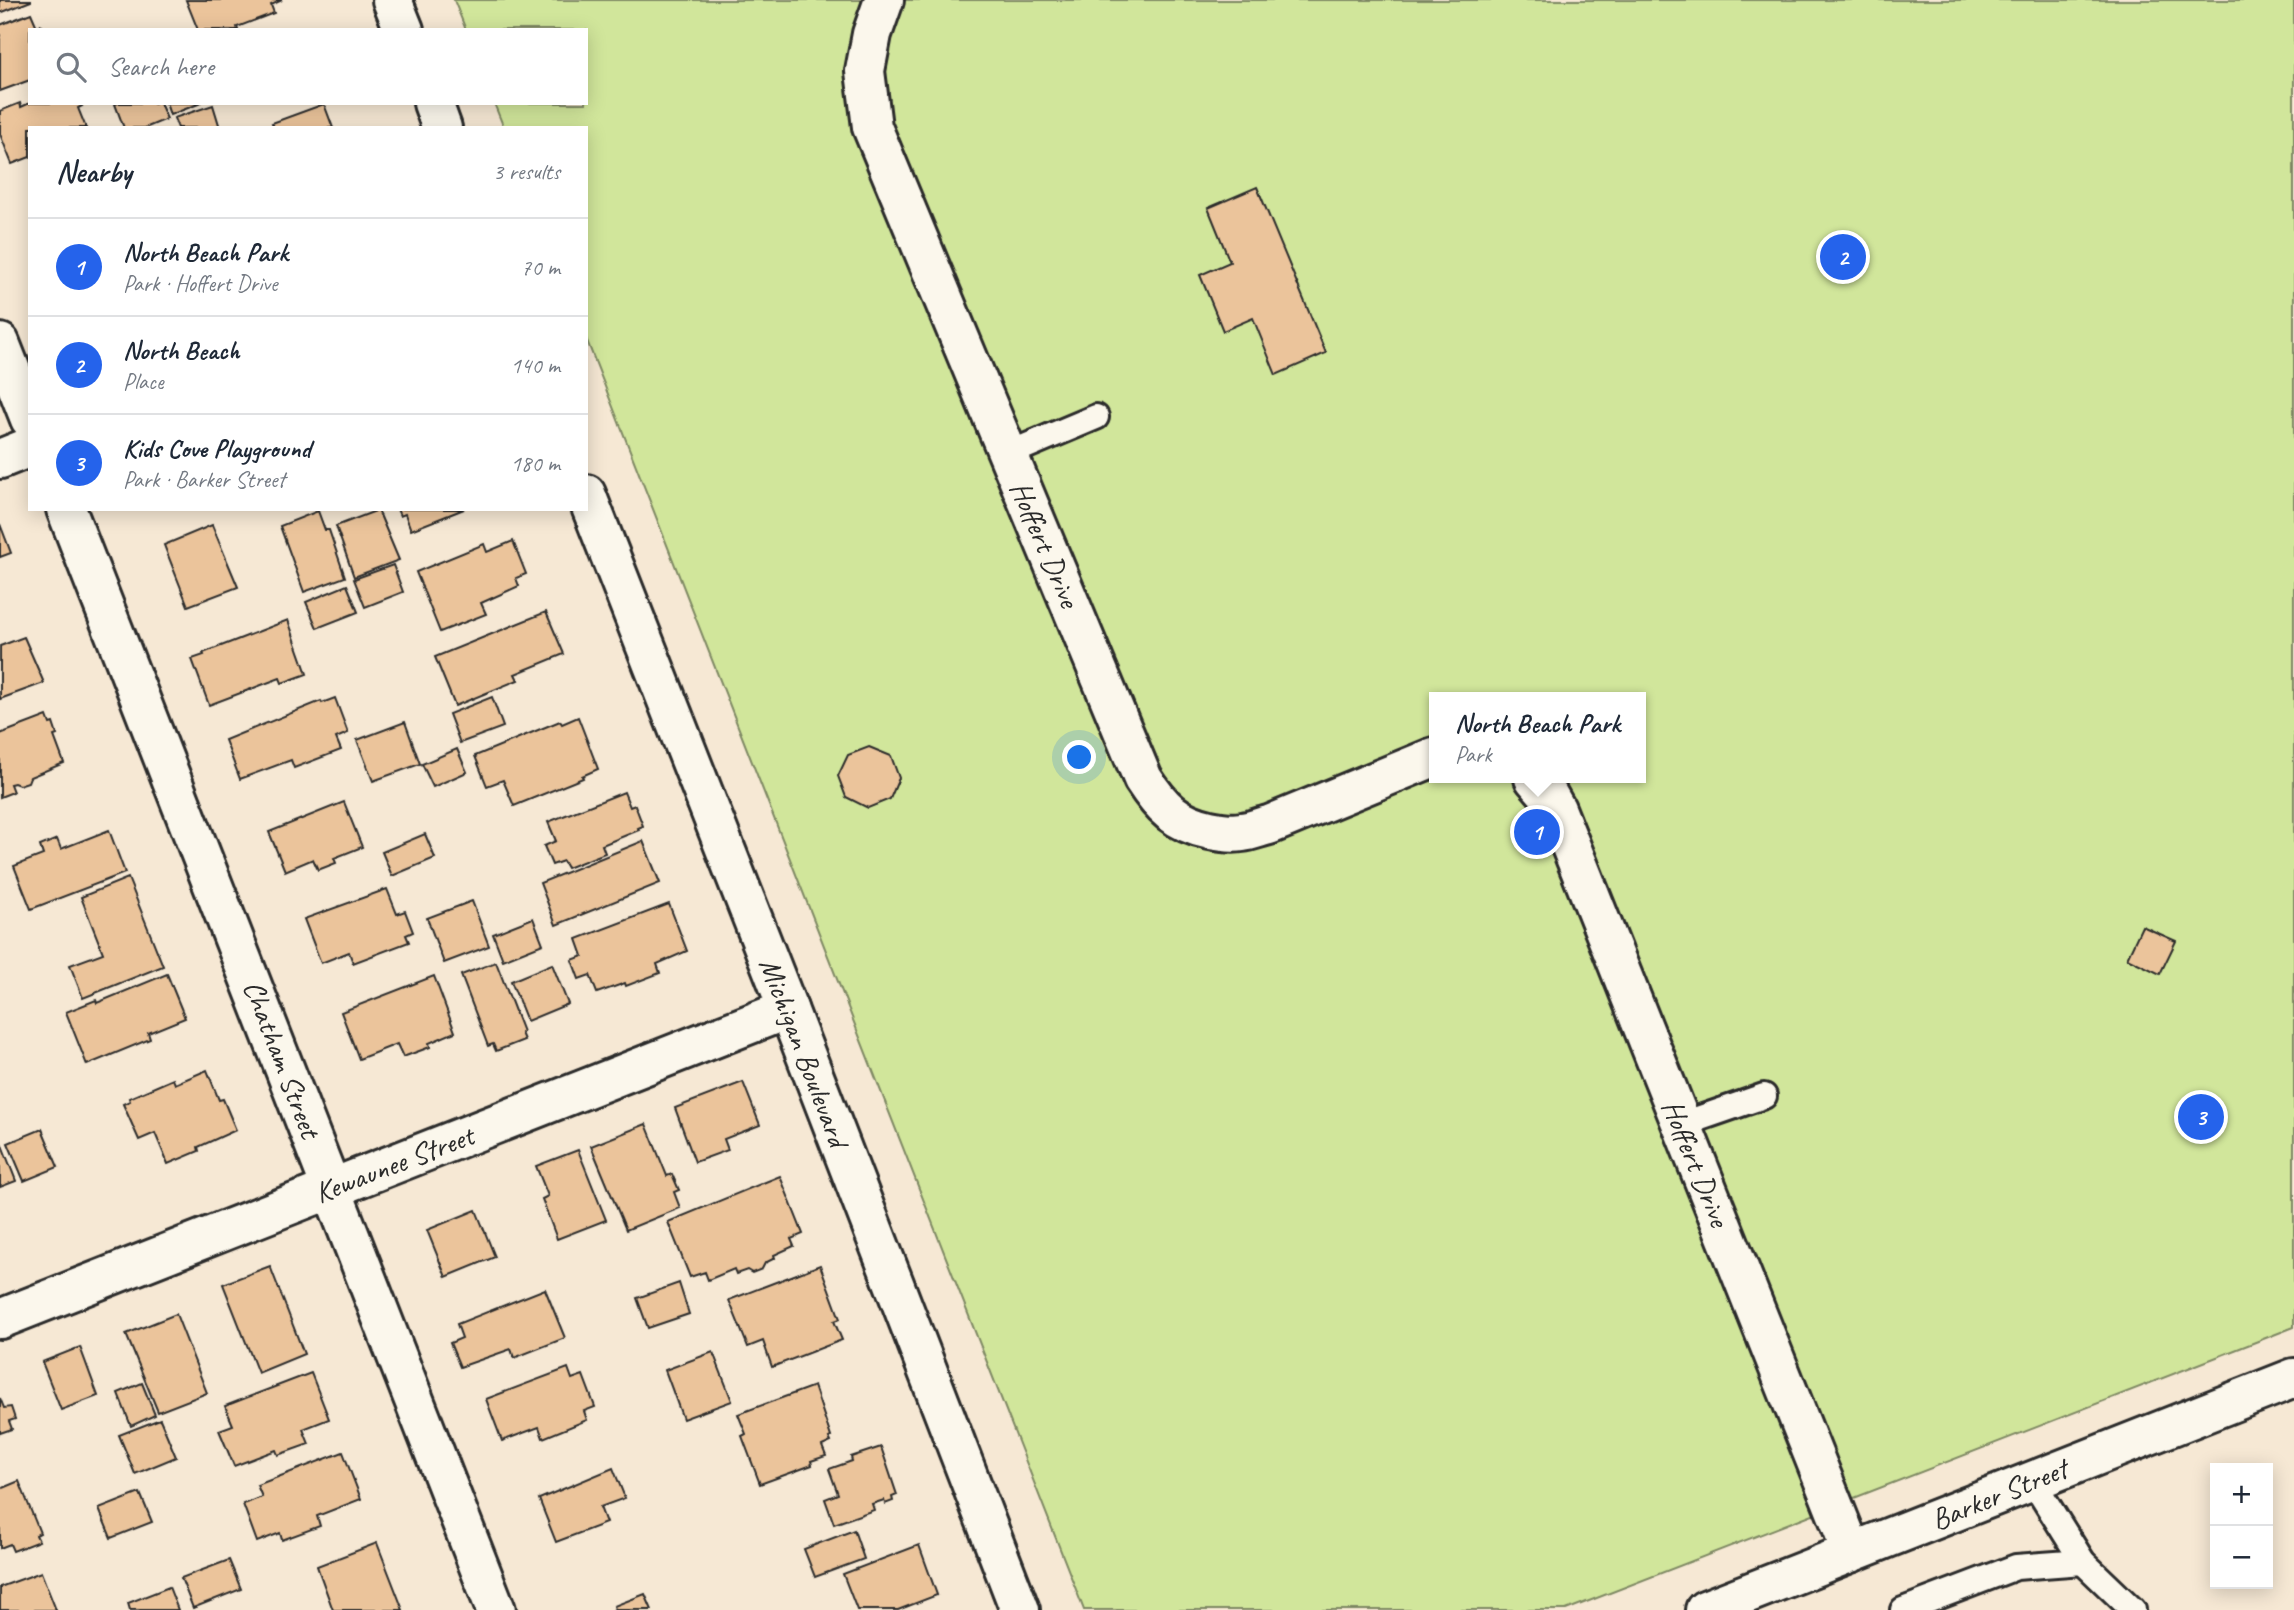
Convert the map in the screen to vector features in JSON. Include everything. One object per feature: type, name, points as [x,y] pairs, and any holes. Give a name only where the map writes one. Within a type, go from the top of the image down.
[{"type":"street","points":[[392,0],[403,28]]},
{"type":"street","name":"Hoffert Drive","points":[[884,0],[872,34],[864,71],[872,127],[1143,779],[1157,801],[1191,826],[1241,832],[1269,825],[1429,759]]},
{"type":"street","points":[[434,105],[441,126]]},
{"type":"street","points":[[0,343],[28,414]]},
{"type":"street","points":[[0,459],[28,448]]},
{"type":"street","name":"Michigan Boulevard","points":[[588,499],[1020,1610]]},
{"type":"street","name":"Chatham Street","points":[[67,511],[496,1610]]},
{"type":"street","name":"Hoffert Drive","points":[[1538,783],[1556,809],[1852,1552]]},
{"type":"street","name":"Kewaunee Street","points":[[0,1318],[788,1009]]},
{"type":"street","name":"Barker Street","points":[[1705,1610],[2294,1378]]},
{"type":"lane","points":[[1008,454],[1096,417]]},
{"type":"lane","points":[[1680,1125],[1765,1096]]},
{"type":"lane","points":[[2032,1480],[2083,1562],[2133,1610]]},
{"type":"lane","points":[[1903,1610],[2016,1567],[2083,1562]]},
{"type":"green space","points":[[454,0],[2294,0],[2294,1327],[1566,1610],[1084,1610],[588,343],[588,126],[503,126],[495,105],[588,105],[588,28],[465,28]]},
{"type":"building","points":[[0,0],[31,0],[31,1],[0,13]]},
{"type":"building","points":[[186,0],[282,0],[271,5],[274,13],[237,28],[197,28]]},
{"type":"building","points":[[31,13],[37,27],[41,25],[42,28],[28,28],[28,81],[0,91],[0,25]]},
{"type":"building","points":[[20,103],[21,107],[28,104],[81,105],[78,108],[85,126],[28,126],[28,158],[12,164],[0,134],[0,111]]},
{"type":"building","points":[[115,105],[161,105],[167,119],[150,126],[123,126]]},
{"type":"building","points":[[167,105],[196,105],[170,115]]},
{"type":"building","points":[[213,105],[219,126],[177,126],[174,118]]},
{"type":"building","points":[[324,105],[332,126],[274,126],[272,123]]},
{"type":"building","points":[[1257,187],[1326,353],[1276,375],[1253,318],[1223,331],[1200,275],[1230,262],[1208,208]]},
{"type":"building","points":[[318,511],[325,530],[329,530],[345,577],[304,592],[280,526]]},
{"type":"building","points":[[378,511],[399,560],[354,577],[336,526]]},
{"type":"building","points":[[398,511],[459,511],[411,530],[405,514],[400,516]]},
{"type":"building","points":[[0,524],[11,553],[0,557]]},
{"type":"building","points":[[212,525],[238,587],[188,606],[164,545]]},
{"type":"building","points":[[513,541],[526,574],[516,578],[519,586],[481,603],[486,614],[440,632],[416,572],[484,544],[487,552]]},
{"type":"building","points":[[393,565],[403,592],[365,607],[354,579]]},
{"type":"building","points":[[347,585],[358,612],[317,628],[306,602]]},
{"type":"building","points":[[546,612],[564,654],[515,674],[518,680],[455,706],[435,657]]},
{"type":"building","points":[[288,620],[307,674],[282,683],[280,678],[209,705],[192,659]]},
{"type":"building","points":[[24,637],[44,683],[0,699],[0,646]]},
{"type":"building","points":[[492,697],[503,727],[460,743],[449,714]]},
{"type":"building","points":[[335,698],[348,733],[336,738],[341,750],[294,768],[291,760],[240,779],[225,740],[321,701],[322,703]]},
{"type":"building","points":[[47,716],[50,724],[53,723],[57,735],[54,736],[64,763],[30,777],[28,782],[10,784],[13,792],[0,797],[0,734]]},
{"type":"building","points":[[578,717],[598,769],[582,776],[583,778],[514,806],[503,780],[487,786],[475,756],[560,721],[562,724]]},
{"type":"building","points":[[405,722],[420,764],[373,781],[357,740]]},
{"type":"building","points":[[869,747],[891,756],[899,778],[890,799],[868,808],[846,797],[838,776],[848,755]]},
{"type":"building","points":[[457,749],[467,772],[433,787],[422,764]]},
{"type":"building","points":[[624,792],[630,807],[635,805],[643,826],[602,845],[605,853],[567,868],[563,861],[552,865],[544,846],[556,841],[548,822]]},
{"type":"building","points":[[344,802],[362,847],[334,858],[336,863],[318,870],[313,859],[285,871],[269,832]]},
{"type":"building","points":[[109,830],[125,873],[31,909],[14,866],[43,855],[40,846],[57,839],[61,849]]},
{"type":"building","points":[[425,834],[435,858],[392,876],[382,852]]},
{"type":"building","points":[[643,841],[660,883],[556,925],[540,883]]},
{"type":"building","points":[[128,878],[163,966],[83,998],[70,965],[103,953],[81,897]]},
{"type":"building","points":[[387,889],[397,914],[405,911],[413,932],[406,935],[409,942],[353,963],[349,952],[321,963],[304,919]]},
{"type":"building","points":[[472,901],[489,946],[444,963],[427,918]]},
{"type":"building","points":[[669,904],[687,951],[657,964],[660,973],[626,986],[625,983],[597,993],[590,975],[579,979],[572,960],[583,956],[577,939]]},
{"type":"building","points":[[533,918],[543,944],[503,960],[493,934]]},
{"type":"building","points":[[2142,926],[2176,941],[2160,974],[2127,958]]},
{"type":"building","points":[[496,962],[524,1040],[496,1051],[493,1044],[488,1046],[461,975]]},
{"type":"building","points":[[552,964],[568,1004],[527,1021],[511,981]]},
{"type":"building","points":[[167,974],[185,1018],[148,1033],[150,1039],[87,1065],[66,1012],[96,1000],[97,1003]]},
{"type":"building","points":[[434,976],[455,1032],[429,1043],[430,1047],[403,1057],[397,1044],[359,1059],[341,1012]]},
{"type":"building","points":[[207,1070],[219,1100],[223,1099],[236,1130],[198,1147],[199,1151],[168,1164],[155,1133],[139,1140],[123,1104],[130,1101],[129,1098],[173,1079],[175,1084]]},
{"type":"building","points":[[743,1082],[760,1125],[724,1139],[728,1150],[695,1162],[675,1108]]},
{"type":"building","points":[[646,1124],[667,1176],[672,1174],[679,1190],[674,1192],[680,1208],[626,1230],[591,1146]]},
{"type":"building","points":[[42,1129],[58,1167],[24,1181],[8,1143]]},
{"type":"building","points":[[0,1140],[16,1181],[0,1187]]},
{"type":"building","points":[[578,1150],[606,1220],[557,1239],[542,1199],[548,1196],[536,1166]]},
{"type":"building","points":[[780,1176],[803,1234],[791,1239],[794,1246],[774,1255],[775,1258],[765,1263],[762,1269],[752,1273],[747,1270],[736,1274],[734,1269],[708,1280],[705,1272],[690,1277],[668,1222]]},
{"type":"building","points":[[476,1210],[495,1257],[446,1277],[427,1230]]},
{"type":"building","points":[[820,1265],[840,1319],[834,1321],[842,1340],[772,1367],[763,1341],[748,1347],[729,1300]]},
{"type":"building","points":[[270,1266],[304,1354],[258,1373],[223,1284]]},
{"type":"building","points":[[679,1283],[689,1314],[648,1328],[637,1298]]},
{"type":"building","points":[[545,1289],[565,1338],[514,1358],[511,1349],[460,1367],[450,1343],[462,1338],[457,1324]]},
{"type":"building","points":[[176,1314],[207,1393],[158,1412],[126,1334]]},
{"type":"building","points":[[80,1347],[98,1396],[61,1410],[42,1362]]},
{"type":"building","points":[[713,1352],[732,1401],[683,1419],[665,1370]]},
{"type":"building","points":[[568,1368],[572,1379],[583,1375],[595,1407],[584,1411],[587,1420],[543,1438],[539,1427],[502,1441],[486,1399]]},
{"type":"building","points":[[311,1373],[329,1419],[303,1429],[309,1444],[278,1455],[276,1450],[234,1466],[219,1430],[233,1425],[225,1406]]},
{"type":"building","points":[[142,1383],[155,1415],[131,1426],[118,1393]]},
{"type":"building","points":[[814,1386],[831,1437],[831,1442],[822,1446],[826,1456],[811,1461],[812,1465],[760,1484],[742,1436],[746,1434],[738,1414]]},
{"type":"building","points":[[0,1398],[4,1408],[11,1407],[15,1419],[9,1421],[12,1429],[0,1433]]},
{"type":"building","points":[[160,1419],[176,1457],[135,1474],[119,1435]]},
{"type":"building","points":[[881,1447],[897,1495],[892,1497],[893,1501],[885,1504],[884,1500],[872,1504],[874,1510],[834,1524],[825,1499],[838,1494],[829,1469],[852,1461],[851,1457]]},
{"type":"building","points":[[343,1452],[361,1499],[317,1516],[320,1526],[282,1540],[280,1533],[257,1542],[243,1504],[262,1497],[257,1485]]},
{"type":"building","points":[[613,1468],[625,1498],[600,1507],[606,1523],[556,1542],[539,1499]]},
{"type":"building","points":[[19,1481],[40,1533],[36,1535],[39,1541],[13,1551],[10,1544],[0,1548],[0,1489]]},
{"type":"building","points":[[140,1493],[152,1522],[111,1538],[99,1509]]},
{"type":"building","points":[[854,1530],[864,1559],[815,1577],[804,1549]]},
{"type":"building","points":[[377,1543],[403,1610],[333,1610],[317,1566]]},
{"type":"building","points":[[919,1545],[937,1595],[898,1610],[857,1610],[843,1574]]},
{"type":"building","points":[[229,1560],[241,1589],[193,1608],[181,1578]]},
{"type":"building","points":[[41,1572],[56,1610],[0,1610],[0,1587]]},
{"type":"building","points":[[169,1587],[178,1610],[130,1610],[128,1603]]},
{"type":"building","points":[[645,1594],[652,1610],[613,1610],[614,1606]]},
{"type":"place","name":"North Beach","points":[[1843,257]]},
{"type":"place","name":"North Beach Park","points":[[1537,832]]},
{"type":"place","name":"Kids Cove Playground","points":[[2201,1117]]}]
